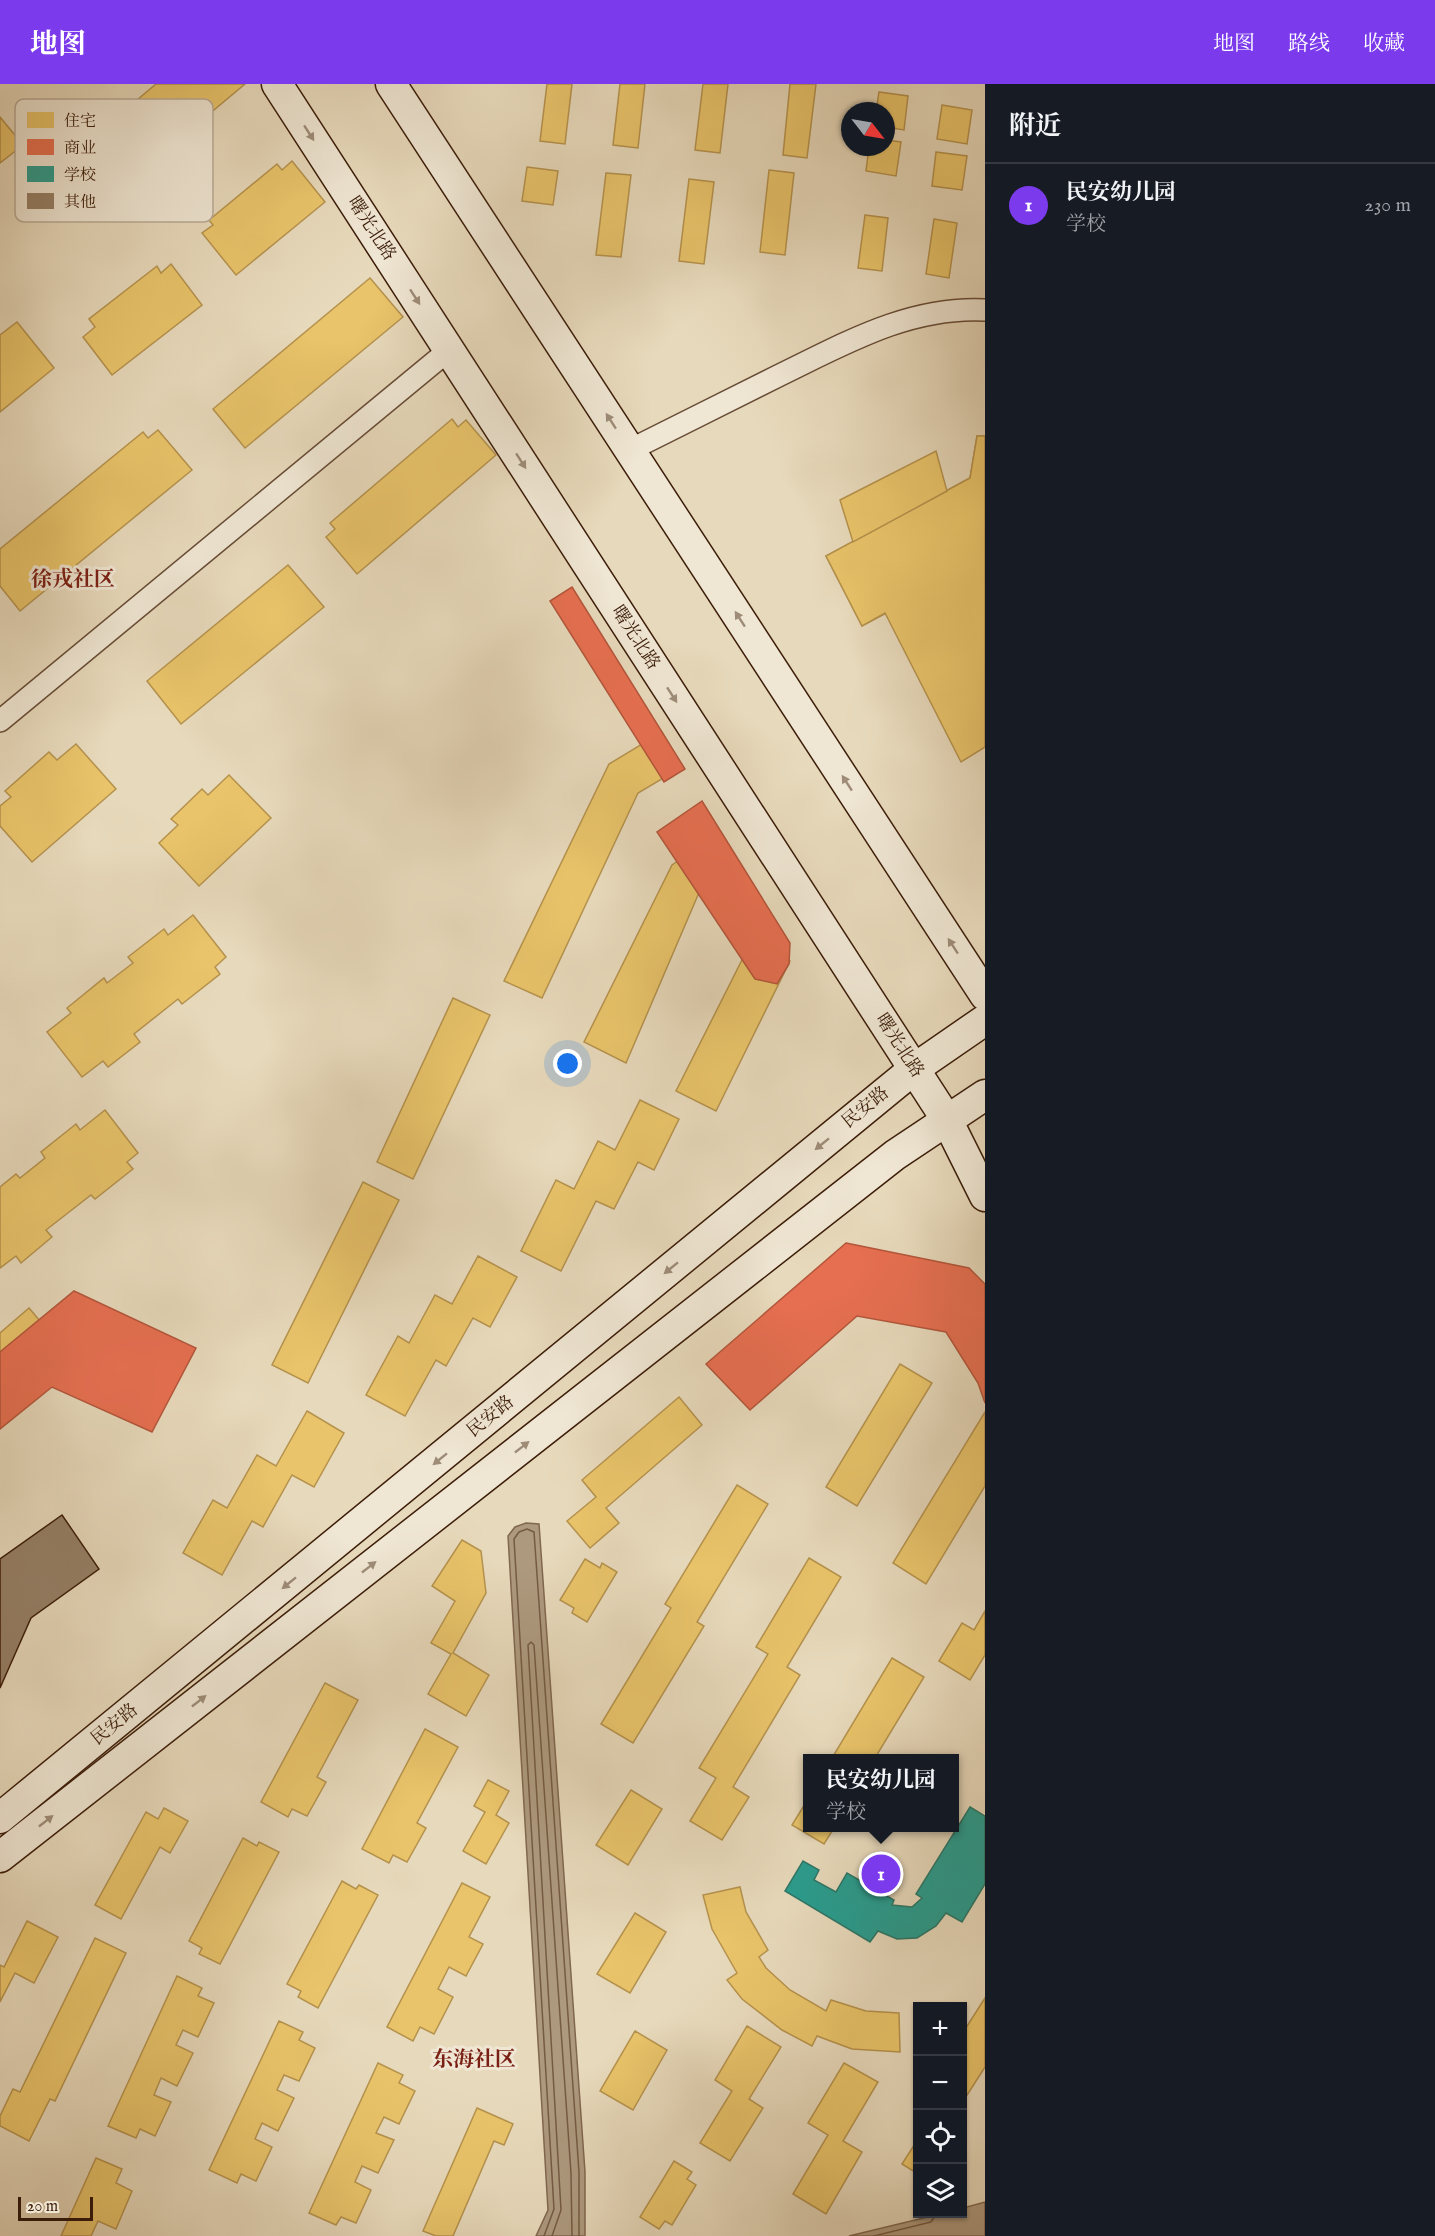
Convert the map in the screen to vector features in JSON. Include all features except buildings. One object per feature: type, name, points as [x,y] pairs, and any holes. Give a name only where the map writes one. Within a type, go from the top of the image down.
[{"type":"main road","name":"曙光北路","points":[[277,84],[947,1120],[985,1196]]},
{"type":"main road","points":[[391,84],[985,995]]},
{"type":"main road","name":"民安路","points":[[0,1818],[914,1069],[985,1020]]},
{"type":"main road","name":"民安路","points":[[0,1857],[895,1155],[985,1095]]},
{"type":"street","points":[[630,450],[867,332],[910,317],[958,309],[985,310]]},
{"type":"street","points":[[0,721],[449,350]]},
{"type":"water","points":[[526,1523],[539,1524],[585,2172],[585,2236],[536,2236],[548,2210],[508,1536],[515,1527]]},
{"type":"water","points":[[985,2202],[985,2236],[849,2236],[923,2218],[967,2218],[967,2207]]},
{"type":"place","name":"民安幼儿园","points":[[881,1874]]},
{"type":"district","name":"徐戎社区","points":[[73,580]]},
{"type":"district","name":"东海社区","points":[[474,2060]]}]
